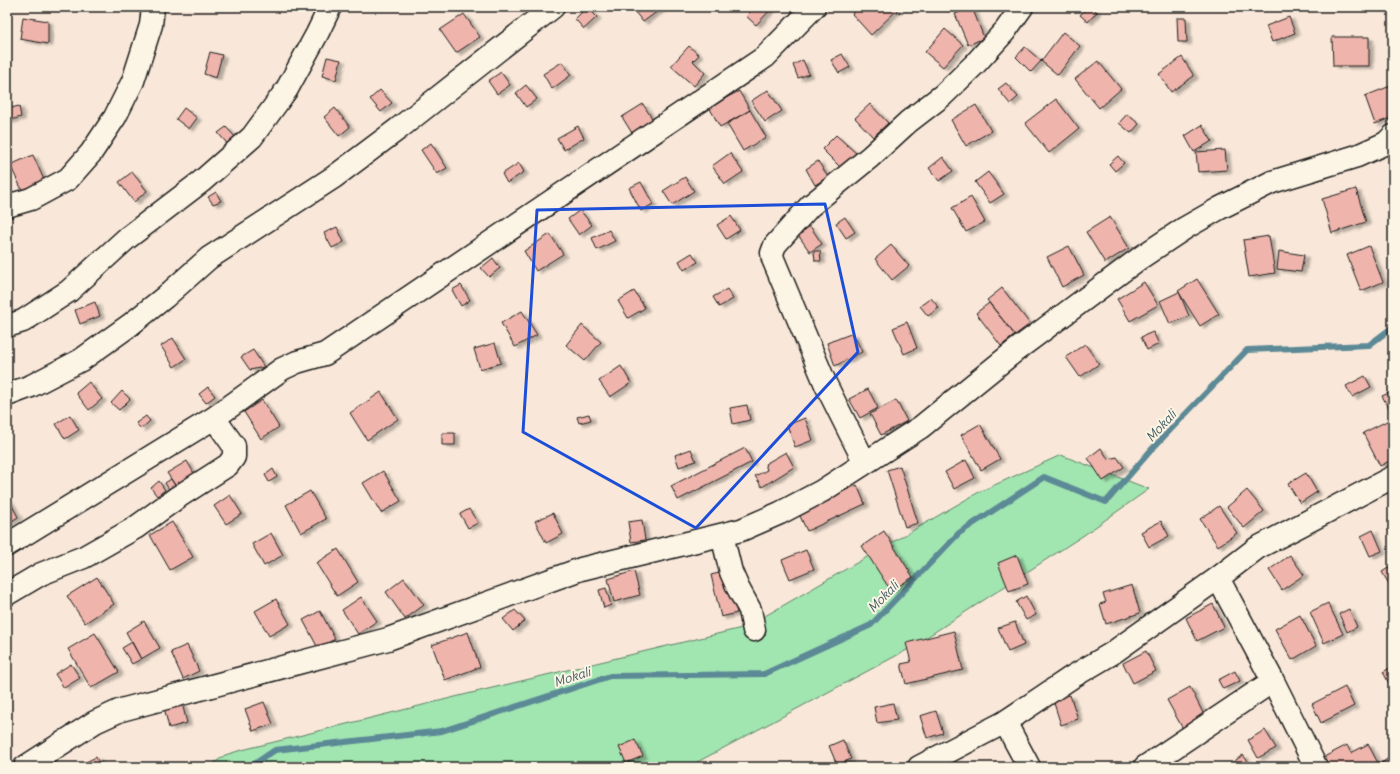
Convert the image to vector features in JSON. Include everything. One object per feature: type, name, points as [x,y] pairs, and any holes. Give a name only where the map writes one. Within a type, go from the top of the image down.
[{"type":"street","points":[[7,206],[31,199],[68,180],[91,153],[115,117],[133,81],[151,25],[153,7]]},
{"type":"street","points":[[7,326],[23,321],[68,291],[126,239],[202,181],[252,137],[287,89],[330,7]]},
{"type":"street","points":[[7,395],[31,386],[81,360],[118,334],[165,297],[209,258],[334,177],[398,129],[553,7]]},
{"type":"street","points":[[7,545],[214,418],[282,369],[297,362],[325,354],[765,57],[814,7]]},
{"type":"street","points":[[865,463],[826,385],[773,260],[772,252],[775,246],[810,206],[870,157],[908,122],[943,95],[975,64],[1005,31],[1022,7]]},
{"type":"street","points":[[25,767],[95,722],[121,710],[370,645],[581,569],[741,530],[780,513],[822,491],[921,427],[1015,351],[1109,280],[1185,228],[1220,208],[1272,182],[1357,156],[1386,142],[1393,136]]},
{"type":"street","points":[[7,594],[41,574],[84,557],[135,528],[178,497],[228,465],[234,458],[234,446],[214,418]]},
{"type":"street","points":[[919,767],[1005,722],[1072,677],[1111,654],[1218,578],[1257,548],[1393,477]]},
{"type":"street","points":[[722,535],[728,562],[734,579],[750,610],[754,630]]},
{"type":"street","points":[[1218,578],[1273,681],[1316,767]]},
{"type":"street","points":[[1145,767],[1273,681]]},
{"type":"street","points":[[1005,722],[1029,767]]},
{"type":"highlighted area","points":[[825,204],[858,352],[696,528],[523,432],[537,210]]},
{"type":"green space","points":[[1061,455],[1149,489],[1084,535],[907,650],[688,767],[209,767],[225,755],[238,751],[746,627],[979,492]]},
{"type":"building","points":[[587,7],[597,17],[584,29],[575,19]]},
{"type":"building","points":[[631,7],[661,7],[662,8],[643,22]]},
{"type":"building","points":[[749,7],[773,7],[756,25],[746,16],[752,10]]},
{"type":"building","points":[[858,7],[896,7],[898,9],[871,35],[852,14]]},
{"type":"building","points":[[972,7],[984,38],[968,45],[955,14]]},
{"type":"building","points":[[1088,7],[1091,7],[1097,12],[1088,22],[1080,15]]},
{"type":"building","points":[[464,14],[480,37],[456,53],[440,30]]},
{"type":"building","points":[[23,17],[48,21],[48,44],[20,39]]},
{"type":"building","points":[[1289,17],[1295,33],[1272,42],[1266,26]]},
{"type":"building","points":[[1177,18],[1186,18],[1187,42],[1178,42]]},
{"type":"building","points":[[1393,24],[1393,53],[1388,52]]},
{"type":"building","points":[[945,29],[963,45],[943,67],[925,52]]},
{"type":"building","points":[[1063,32],[1080,46],[1058,75],[1041,61]]},
{"type":"building","points":[[1332,37],[1369,37],[1369,66],[1333,66]]},
{"type":"building","points":[[689,46],[699,55],[693,61],[705,73],[694,86],[671,66]]},
{"type":"building","points":[[1025,47],[1041,61],[1031,72],[1016,57]]},
{"type":"building","points":[[210,52],[222,55],[216,78],[204,74]]},
{"type":"building","points":[[842,54],[850,67],[839,73],[831,60]]},
{"type":"building","points":[[327,57],[341,60],[336,80],[322,76]]},
{"type":"building","points":[[1182,57],[1194,76],[1171,92],[1159,74]]},
{"type":"building","points":[[803,60],[809,74],[798,78],[793,65]]},
{"type":"building","points":[[1098,61],[1121,89],[1099,108],[1075,79]]},
{"type":"building","points":[[562,62],[571,75],[552,89],[543,74]]},
{"type":"building","points":[[501,72],[510,85],[497,94],[488,81]]},
{"type":"building","points":[[1006,83],[1018,97],[1010,104],[998,89]]},
{"type":"building","points":[[526,85],[537,99],[526,107],[516,93]]},
{"type":"building","points":[[1393,85],[1393,117],[1375,124],[1365,96]]},
{"type":"building","points":[[380,90],[392,103],[381,112],[370,99]]},
{"type":"building","points":[[768,90],[782,111],[765,122],[751,101]]},
{"type":"building","points":[[739,91],[750,110],[720,127],[709,107]]},
{"type":"building","points":[[1056,99],[1079,129],[1049,153],[1025,123]]},
{"type":"building","points":[[643,104],[653,120],[632,133],[622,117]]},
{"type":"building","points":[[870,104],[888,123],[873,137],[855,118]]},
{"type":"building","points":[[976,105],[991,131],[966,146],[951,120]]},
{"type":"building","points":[[19,106],[21,117],[7,121],[7,109]]},
{"type":"building","points":[[184,108],[197,118],[189,129],[176,119]]},
{"type":"building","points":[[335,108],[350,127],[339,136],[324,117]]},
{"type":"building","points":[[750,110],[766,137],[743,151],[727,124]]},
{"type":"building","points":[[1127,114],[1139,124],[1131,133],[1119,123]]},
{"type":"building","points":[[1202,125],[1212,141],[1194,152],[1185,136]]},
{"type":"building","points":[[578,126],[584,138],[564,150],[557,138]]},
{"type":"building","points":[[226,127],[239,141],[231,148],[218,133]]},
{"type":"building","points":[[836,135],[857,154],[843,170],[822,149]]},
{"type":"building","points":[[431,143],[447,168],[437,174],[421,150]]},
{"type":"building","points":[[1225,150],[1227,170],[1198,172],[1196,152]]},
{"type":"building","points":[[730,153],[743,172],[725,184],[712,166]]},
{"type":"building","points":[[33,155],[44,180],[22,190],[10,165]]},
{"type":"building","points":[[1118,156],[1124,163],[1115,171],[1109,164]]},
{"type":"building","points":[[943,157],[953,171],[939,181],[929,168]]},
{"type":"building","points":[[818,161],[828,177],[815,185],[806,169]]},
{"type":"building","points":[[519,163],[524,172],[507,183],[502,174]]},
{"type":"building","points":[[132,172],[147,191],[134,202],[119,182]]},
{"type":"building","points":[[988,172],[1004,194],[990,203],[975,182]]},
{"type":"building","points":[[685,177],[694,191],[672,205],[663,191]]},
{"type":"building","points":[[641,182],[653,204],[641,211],[629,188]]},
{"type":"building","points":[[1356,189],[1366,222],[1332,233],[1322,199]]},
{"type":"building","points":[[216,192],[221,201],[213,204],[208,197]]},
{"type":"building","points":[[971,197],[985,222],[966,232],[952,208]]},
{"type":"building","points":[[580,210],[592,225],[579,235],[568,219]]},
{"type":"building","points":[[731,216],[740,230],[726,239],[717,225]]},
{"type":"building","points":[[845,217],[855,232],[846,238],[836,223]]},
{"type":"building","points":[[1110,217],[1129,248],[1105,263],[1086,232]]},
{"type":"building","points":[[810,226],[822,244],[810,252],[798,235]]},
{"type":"building","points":[[337,227],[344,242],[332,248],[324,233]]},
{"type":"building","points":[[609,230],[615,241],[597,250],[592,238]]},
{"type":"building","points":[[550,234],[563,254],[536,271],[524,251]]},
{"type":"building","points":[[1269,236],[1275,273],[1249,277],[1243,240]]},
{"type":"building","points":[[891,245],[909,266],[892,280],[875,259]]},
{"type":"building","points":[[1069,246],[1084,275],[1062,287],[1047,257]]},
{"type":"building","points":[[1369,246],[1383,282],[1361,291],[1347,255]]},
{"type":"building","points":[[814,251],[820,251],[821,261],[815,261]]},
{"type":"building","points":[[1279,251],[1304,255],[1301,272],[1277,269]]},
{"type":"building","points":[[692,253],[698,262],[684,270],[679,261]]},
{"type":"building","points":[[493,258],[500,268],[489,277],[481,268]]},
{"type":"building","points":[[1197,279],[1219,314],[1200,326],[1178,291]]},
{"type":"building","points":[[1144,282],[1158,305],[1130,321],[1117,299]]},
{"type":"building","points":[[461,285],[470,300],[461,306],[452,290]]},
{"type":"building","points":[[1002,288],[1030,324],[1015,335],[987,300]]},
{"type":"building","points":[[727,289],[733,299],[719,307],[713,297]]},
{"type":"building","points":[[634,291],[645,308],[628,318],[618,301]]},
{"type":"building","points":[[1179,292],[1189,316],[1170,324],[1160,301]]},
{"type":"building","points":[[931,298],[939,308],[928,316],[920,306]]},
{"type":"building","points":[[95,302],[100,316],[80,324],[75,310]]},
{"type":"building","points":[[989,303],[1015,335],[1001,346],[976,313]]},
{"type":"building","points":[[522,311],[537,335],[515,347],[501,323]]},
{"type":"building","points":[[907,322],[917,348],[904,354],[893,328]]},
{"type":"building","points":[[582,325],[601,342],[585,361],[566,345]]},
{"type":"building","points":[[1153,332],[1159,344],[1147,350],[1141,337]]},
{"type":"building","points":[[853,333],[862,352],[835,366],[827,343]]},
{"type":"building","points":[[173,338],[186,359],[174,367],[161,346]]},
{"type":"building","points":[[495,343],[501,363],[480,369],[474,349]]},
{"type":"building","points":[[1085,344],[1099,364],[1080,377],[1066,357]]},
{"type":"building","points":[[253,350],[264,367],[250,370],[241,357]]},
{"type":"building","points":[[621,366],[631,383],[610,397],[599,381]]},
{"type":"building","points":[[1365,376],[1371,387],[1352,397],[1346,386]]},
{"type":"building","points":[[89,382],[102,399],[89,410],[76,393]]},
{"type":"building","points":[[208,387],[215,396],[206,403],[199,394]]},
{"type":"building","points":[[868,389],[878,408],[860,418],[849,399]]},
{"type":"building","points":[[122,391],[130,399],[119,410],[111,403]]},
{"type":"building","points":[[381,392],[398,419],[367,440],[350,413]]},
{"type":"building","points":[[1389,393],[1390,396],[1393,395],[1393,409],[1390,410],[1382,396]]},
{"type":"building","points":[[262,400],[279,427],[261,439],[244,412]]},
{"type":"building","points":[[896,400],[907,421],[881,435],[870,414]]},
{"type":"building","points":[[747,405],[750,420],[733,424],[730,408]]},
{"type":"building","points":[[589,414],[591,420],[579,423],[577,417]]},
{"type":"building","points":[[70,415],[79,430],[65,439],[56,424]]},
{"type":"building","points":[[146,416],[150,421],[141,429],[136,423]]},
{"type":"building","points":[[805,418],[813,440],[795,447],[787,425]]},
{"type":"building","points":[[1391,419],[1393,422],[1393,459],[1380,466],[1363,433]]},
{"type":"building","points":[[980,424],[1000,459],[981,470],[961,435]]},
{"type":"building","points":[[442,433],[455,433],[455,445],[442,445]]},
{"type":"building","points":[[745,448],[752,462],[678,500],[671,486]]},
{"type":"building","points":[[1101,448],[1108,459],[1117,457],[1124,467],[1103,481],[1088,458]]},
{"type":"building","points":[[691,449],[696,461],[679,467],[675,455]]},
{"type":"building","points":[[786,452],[794,467],[762,487],[755,476],[767,470],[765,464]]},
{"type":"building","points":[[966,460],[975,478],[954,489],[945,472]]},
{"type":"building","points":[[187,461],[198,480],[179,491],[167,473]]},
{"type":"building","points":[[900,466],[918,523],[905,527],[887,470]]},
{"type":"building","points":[[273,469],[277,477],[269,482],[265,475]]},
{"type":"building","points":[[383,471],[401,501],[381,513],[363,483]]},
{"type":"building","points":[[1306,473],[1317,492],[1300,503],[1288,484]]},
{"type":"building","points":[[171,479],[176,487],[170,491],[165,483]]},
{"type":"building","points":[[159,481],[165,490],[157,496],[151,488]]},
{"type":"building","points":[[857,485],[865,504],[807,531],[798,512]]},
{"type":"building","points":[[1247,490],[1264,511],[1244,528],[1227,507]]},
{"type":"building","points":[[310,491],[326,519],[301,533],[286,505]]},
{"type":"building","points":[[230,495],[242,514],[226,524],[214,506]]},
{"type":"building","points":[[9,500],[18,517],[7,524],[7,501]]},
{"type":"building","points":[[1219,506],[1237,533],[1218,546],[1200,519]]},
{"type":"building","points":[[469,509],[478,523],[468,528],[460,514]]},
{"type":"building","points":[[553,513],[563,534],[546,543],[535,521]]},
{"type":"building","points":[[642,520],[645,540],[631,542],[628,522]]},
{"type":"building","points":[[1161,521],[1169,536],[1149,547],[1141,532]]},
{"type":"building","points":[[172,522],[193,557],[170,570],[150,535]]},
{"type":"building","points":[[1373,530],[1382,551],[1370,556],[1361,536]]},
{"type":"building","points":[[884,531],[913,577],[891,591],[862,546]]},
{"type":"building","points":[[271,533],[283,555],[264,566],[252,544]]},
{"type":"building","points":[[338,549],[358,582],[337,596],[316,563]]},
{"type":"building","points":[[806,550],[814,569],[790,579],[782,560]]},
{"type":"building","points":[[1017,555],[1028,584],[1009,591],[998,563]]},
{"type":"building","points":[[1290,555],[1304,575],[1282,590],[1269,570]]},
{"type":"building","points":[[1393,565],[1393,591],[1382,572]]},
{"type":"building","points":[[634,571],[640,595],[614,602],[608,579]]},
{"type":"building","points":[[727,571],[737,613],[721,617],[711,575]]},
{"type":"building","points":[[97,577],[114,604],[85,623],[67,596]]},
{"type":"building","points":[[404,578],[424,605],[405,619],[386,592]]},
{"type":"building","points":[[1132,585],[1140,613],[1106,624],[1100,604],[1106,602],[1103,594]]},
{"type":"building","points":[[606,588],[611,605],[604,608],[599,590]]},
{"type":"building","points":[[1026,596],[1036,615],[1026,620],[1016,602]]},
{"type":"building","points":[[361,597],[377,621],[358,634],[342,610]]},
{"type":"building","points":[[276,599],[290,624],[269,636],[255,611]]},
{"type":"building","points":[[1328,603],[1343,634],[1324,643],[1310,612]]},
{"type":"building","points":[[1213,604],[1224,627],[1197,641],[1186,618]]},
{"type":"building","points":[[1349,609],[1357,627],[1347,632],[1339,614]]},
{"type":"building","points":[[515,610],[525,621],[513,631],[503,619]]},
{"type":"building","points":[[320,611],[335,639],[318,648],[303,620]]},
{"type":"building","points":[[1300,615],[1316,646],[1292,660],[1275,629]]},
{"type":"building","points":[[144,621],[160,648],[141,659],[126,632]]},
{"type":"building","points":[[1015,622],[1024,645],[1008,652],[998,628]]},
{"type":"building","points":[[954,631],[963,670],[906,684],[901,664],[911,662],[906,643]]},
{"type":"building","points":[[468,632],[480,667],[445,680],[432,645]]},
{"type":"building","points":[[95,633],[119,672],[91,688],[68,649]]},
{"type":"building","points":[[132,642],[141,659],[132,664],[122,648]]},
{"type":"building","points":[[187,645],[199,671],[183,679],[171,652]]},
{"type":"building","points":[[1146,651],[1156,671],[1133,683],[1123,663]]},
{"type":"building","points":[[71,664],[80,678],[64,688],[55,674]]},
{"type":"building","points":[[1393,666],[1393,691],[1383,672]]},
{"type":"building","points":[[1235,671],[1240,681],[1223,689],[1218,680]]},
{"type":"building","points":[[1190,687],[1205,717],[1183,729],[1167,700]]},
{"type":"building","points":[[1345,687],[1354,706],[1321,723],[1312,704]]},
{"type":"building","points":[[1070,695],[1078,719],[1061,725],[1053,700]]},
{"type":"building","points":[[181,699],[187,723],[169,728],[163,703]]},
{"type":"building","points":[[264,702],[273,724],[253,731],[245,709]]},
{"type":"building","points":[[893,703],[897,720],[877,723],[874,707]]},
{"type":"building","points":[[936,711],[943,733],[927,738],[920,716]]},
{"type":"building","points":[[1265,730],[1276,748],[1258,758],[1248,740]]},
{"type":"building","points":[[635,740],[643,756],[626,763],[619,747]]},
{"type":"building","points":[[843,740],[851,759],[837,765],[829,746]]},
{"type":"building","points":[[1368,744],[1380,767],[1327,767],[1322,758],[1347,745],[1351,753]]},
{"type":"building","points":[[1243,755],[1252,767],[1226,767]]},
{"type":"building","points":[[1393,755],[1393,767],[1382,767],[1380,764]]},
{"type":"building","points":[[96,757],[101,767],[76,767]]},
{"type":"waterway","name":"Mokali","points":[[250,767],[275,750],[442,731],[610,676],[764,674],[871,625],[959,533],[1044,477],[1106,502],[1152,449],[1247,350],[1369,345],[1393,327]]}]
